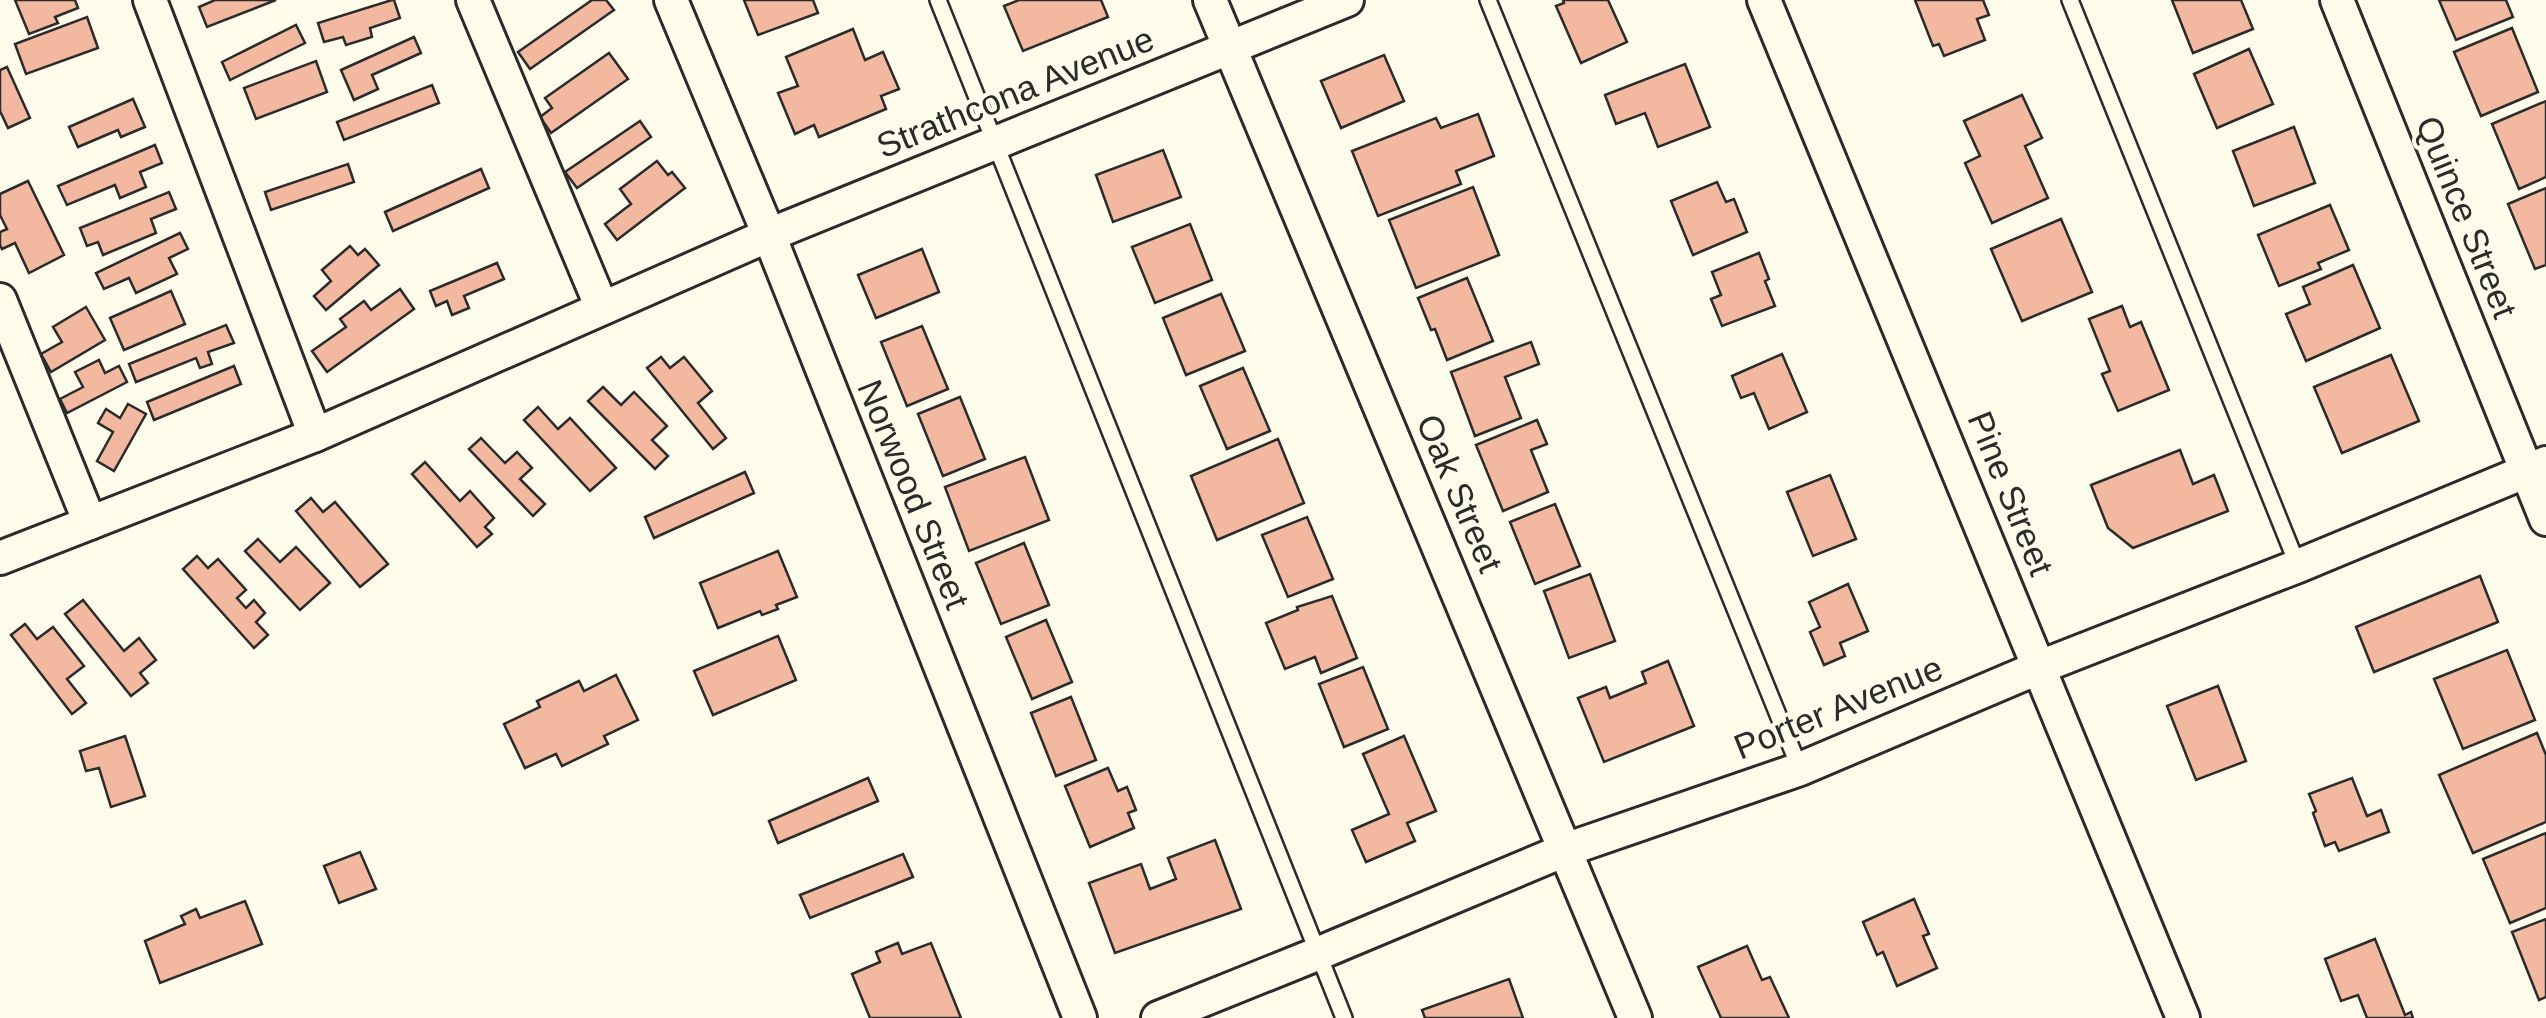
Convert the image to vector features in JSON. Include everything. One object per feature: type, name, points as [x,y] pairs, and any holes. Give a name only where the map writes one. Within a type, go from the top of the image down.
[{"type":"street","points":[[150,0],[315,435]]},
{"type":"street","points":[[473,0],[602,308]]},
{"type":"street","name":"Norwood Street","points":[[671,0],[769,235],[1080,1018]]},
{"type":"street","name":"Oak Street","points":[[1210,0],[1635,1018]]},
{"type":"street","name":"Strathcona Avenue","points":[[90,523],[315,435],[769,235],[1347,0]]},
{"type":"street","name":"Pine Street","points":[[1764,0],[2183,1018]]},
{"type":"street","name":"Quince Street","points":[[2337,0],[2536,467],[2546,519]]},
{"type":"street","points":[[0,300],[90,523],[0,558]]},
{"type":"street","name":"Porter Avenue","points":[[1158,1018],[1566,850],[1800,770],[2040,667],[2536,467]]},
{"type":"lane","points":[[938,0],[1344,1018]]},
{"type":"lane","points":[[1488,0],[1800,770]]},
{"type":"lane","points":[[2070,0],[2298,566]]},
{"type":"building","points":[[15,0],[75,0],[78,8],[55,17],[58,23],[29,34]]},
{"type":"building","points":[[215,0],[276,0],[207,27],[199,7]]},
{"type":"building","points":[[394,0],[400,18],[370,28],[372,37],[346,45],[343,37],[324,42],[318,23]]},
{"type":"building","points":[[592,0],[606,0],[614,10],[530,69],[518,52]]},
{"type":"building","points":[[744,0],[813,0],[818,13],[758,35]]},
{"type":"building","points":[[1019,0],[1101,0],[1108,17],[1023,51],[1004,6]]},
{"type":"building","points":[[1563,0],[1608,0],[1627,42],[1581,63],[1556,6]]},
{"type":"building","points":[[1915,0],[1983,0],[1989,15],[1977,19],[1985,40],[1944,56],[1939,44],[1933,46]]},
{"type":"building","points":[[2172,0],[2241,0],[2253,29],[2193,53]]},
{"type":"building","points":[[2439,0],[2506,0],[2513,17],[2456,40]]},
{"type":"building","points":[[87,17],[98,48],[26,74],[15,44]]},
{"type":"building","points":[[296,25],[305,43],[230,80],[222,62]]},
{"type":"building","points":[[2512,28],[2538,92],[2481,116],[2454,52]]},
{"type":"building","points":[[853,29],[865,60],[883,52],[899,89],[881,96],[886,109],[819,137],[814,125],[795,134],[778,93],[798,86],[786,57]]},
{"type":"building","points":[[414,37],[421,53],[372,75],[378,89],[354,100],[341,70]]},
{"type":"building","points":[[2249,49],[2273,104],[2217,128],[2194,74]]},
{"type":"building","points":[[609,53],[628,79],[551,133],[540,117],[552,108],[545,98]]},
{"type":"building","points":[[1384,55],[1404,101],[1341,128],[1321,81]]},
{"type":"building","points":[[316,61],[327,92],[256,119],[244,88]]},
{"type":"building","points":[[1685,64],[1710,127],[1658,147],[1645,113],[1616,124],[1605,95]]},
{"type":"building","points":[[7,67],[30,118],[8,128],[0,111],[0,70]]},
{"type":"building","points":[[432,85],[439,103],[344,140],[337,122]]},
{"type":"building","points":[[2022,95],[2042,138],[2025,146],[2048,198],[1992,223],[1965,163],[1980,156],[1964,121]]},
{"type":"building","points":[[133,99],[145,127],[121,137],[118,130],[78,147],[69,127]]},
{"type":"building","points":[[2546,101],[2546,177],[2519,189],[2492,124]]},
{"type":"building","points":[[1478,114],[1494,156],[1456,171],[1461,184],[1378,216],[1352,151],[1436,118],[1441,128]]},
{"type":"building","points":[[640,121],[651,137],[577,188],[565,172]]},
{"type":"building","points":[[2294,127],[2315,183],[2254,206],[2233,151]]},
{"type":"building","points":[[155,145],[162,163],[140,172],[146,187],[120,198],[115,185],[67,205],[58,186]]},
{"type":"building","points":[[1163,150],[1181,197],[1113,222],[1096,175]]},
{"type":"building","points":[[657,161],[685,188],[617,240],[605,224],[631,204],[620,189]]},
{"type":"building","points":[[348,164],[354,182],[271,210],[265,192]]},
{"type":"building","points":[[481,169],[489,188],[393,231],[385,212]]},
{"type":"building","points":[[28,181],[64,255],[29,273],[15,243],[2,249],[0,245],[0,232],[7,229],[0,215],[0,194]]},
{"type":"building","points":[[1717,182],[1726,202],[1734,199],[1747,232],[1693,255],[1671,201]]},
{"type":"building","points":[[1473,187],[1499,255],[1416,288],[1389,220]]},
{"type":"building","points":[[2546,188],[2546,265],[2535,269],[2508,204]]},
{"type":"building","points":[[169,192],[176,209],[151,219],[156,233],[103,255],[98,242],[87,246],[80,228]]},
{"type":"building","points":[[2330,205],[2349,250],[2318,263],[2321,269],[2279,286],[2258,235]]},
{"type":"building","points":[[2061,219],[2092,292],[2022,321],[1991,249]]},
{"type":"building","points":[[1190,224],[1212,280],[1155,303],[1132,247]]},
{"type":"building","points":[[180,233],[188,249],[169,258],[177,274],[136,293],[129,278],[104,289],[96,273]]},
{"type":"building","points":[[350,246],[358,255],[365,249],[379,265],[326,310],[314,296],[331,281],[322,270]]},
{"type":"building","points":[[922,249],[939,292],[876,318],[858,275]]},
{"type":"building","points":[[1759,253],[1775,306],[1722,326],[1711,299],[1721,295],[1712,272]]},
{"type":"building","points":[[497,263],[504,279],[464,296],[469,308],[452,315],[447,301],[436,306],[430,291]]},
{"type":"building","points":[[2353,265],[2380,328],[2306,361],[2286,314],[2310,304],[2303,287]]},
{"type":"building","points":[[1467,278],[1493,341],[1447,360],[1418,298]]},
{"type":"building","points":[[400,289],[414,309],[327,372],[312,351],[346,327],[340,319],[364,301],[371,310]]},
{"type":"building","points":[[171,291],[185,324],[124,350],[110,318]]},
{"type":"building","points":[[1221,294],[1245,351],[1186,375],[1163,318]]},
{"type":"building","points":[[2122,306],[2130,327],[2141,322],[2169,390],[2118,411],[2102,374],[2110,371],[2089,319]]},
{"type":"building","points":[[86,307],[105,340],[51,372],[41,354],[62,342],[53,327]]},
{"type":"building","points":[[226,325],[234,343],[208,352],[212,364],[200,368],[196,358],[136,382],[129,364]]},
{"type":"building","points":[[922,326],[948,389],[907,406],[881,342]]},
{"type":"building","points":[[1531,342],[1539,364],[1505,377],[1521,418],[1475,436],[1451,372]]},
{"type":"building","points":[[1782,354],[1807,412],[1769,429],[1754,393],[1741,398],[1732,376]]},
{"type":"building","points":[[2391,355],[2419,421],[2342,453],[2314,387]]},
{"type":"building","points":[[661,357],[670,368],[684,357],[712,391],[698,403],[726,438],[713,449],[647,368]]},
{"type":"building","points":[[99,360],[105,373],[119,366],[127,382],[67,413],[60,399],[83,387],[75,372]]},
{"type":"building","points":[[234,366],[241,384],[154,420],[147,402]]},
{"type":"building","points":[[1243,368],[1270,431],[1227,449],[1200,386]]},
{"type":"building","points":[[603,387],[621,405],[634,392],[667,426],[652,440],[668,456],[655,469],[588,401]]},
{"type":"building","points":[[960,397],[985,459],[943,476],[918,414]]},
{"type":"building","points":[[128,404],[146,414],[114,471],[97,461],[113,432],[98,423],[106,409],[120,418]]},
{"type":"building","points":[[538,407],[558,429],[570,418],[616,468],[590,491],[524,420]]},
{"type":"building","points":[[1537,420],[1547,444],[1531,450],[1548,492],[1503,511],[1476,445]]},
{"type":"building","points":[[481,438],[505,463],[517,452],[532,468],[520,479],[545,504],[533,516],[469,449]]},
{"type":"building","points":[[1278,439],[1304,503],[1217,540],[1191,476]]},
{"type":"building","points":[[2180,450],[2193,484],[2214,475],[2228,511],[2133,548],[2108,528],[2091,485]]},
{"type":"building","points":[[1025,457],[1049,520],[969,551],[945,487]]},
{"type":"building","points":[[425,462],[460,501],[470,491],[494,518],[485,527],[492,534],[477,547],[412,474]]},
{"type":"building","points":[[745,472],[754,493],[654,538],[645,517]]},
{"type":"building","points":[[1830,475],[1856,539],[1813,556],[1787,492]]},
{"type":"building","points":[[311,498],[323,512],[335,502],[388,564],[360,587],[296,511]]},
{"type":"building","points":[[1555,504],[1580,566],[1535,584],[1510,522]]},
{"type":"building","points":[[1307,517],[1333,579],[1288,597],[1262,535]]},
{"type":"building","points":[[258,539],[280,562],[296,547],[330,583],[300,610],[245,551]]},
{"type":"building","points":[[1024,543],[1049,605],[1001,624],[976,563]]},
{"type":"building","points":[[778,551],[797,597],[776,605],[778,609],[762,615],[760,611],[718,628],[700,583]]},
{"type":"building","points":[[197,556],[208,568],[218,559],[246,590],[237,598],[246,608],[254,600],[265,613],[256,622],[268,635],[254,648],[183,569]]},
{"type":"building","points":[[1590,574],[1615,641],[1569,658],[1544,591]]},
{"type":"building","points":[[2480,576],[2498,622],[2374,672],[2356,627]]},
{"type":"building","points":[[1848,584],[1868,631],[1840,643],[1845,656],[1824,665],[1810,632],[1820,627],[1809,602]]},
{"type":"building","points":[[1332,596],[1357,658],[1321,673],[1315,657],[1285,669],[1266,623],[1298,610],[1297,607]]},
{"type":"building","points":[[83,600],[124,651],[139,638],[156,660],[140,673],[148,683],[131,696],[65,614]]},
{"type":"building","points":[[1046,620],[1072,682],[1032,699],[1006,637]]},
{"type":"building","points":[[25,624],[37,639],[53,627],[84,666],[67,679],[86,703],[72,714],[11,635]]},
{"type":"building","points":[[778,636],[796,680],[713,715],[694,671]]},
{"type":"building","points":[[2507,650],[2535,720],[2463,749],[2434,679]]},
{"type":"building","points":[[1668,661],[1694,726],[1604,762],[1578,698],[1606,687],[1610,698],[1646,683],[1642,672]]},
{"type":"building","points":[[1363,667],[1388,729],[1344,747],[1319,684]]},
{"type":"building","points":[[616,675],[638,720],[604,736],[608,744],[562,766],[556,754],[525,768],[504,724],[540,707],[537,701],[579,681],[584,691]]},
{"type":"building","points":[[2218,686],[2246,761],[2196,780],[2167,706]]},
{"type":"building","points":[[1071,697],[1096,760],[1056,776],[1031,713]]},
{"type":"building","points":[[2537,733],[2546,755],[2546,822],[2473,853],[2439,775]]},
{"type":"building","points":[[125,736],[145,796],[111,807],[99,768],[86,771],[80,751]]},
{"type":"building","points":[[1404,736],[1436,811],[1407,823],[1415,841],[1366,862],[1352,830],[1389,814],[1363,754]]},
{"type":"building","points":[[1108,768],[1118,791],[1127,787],[1136,810],[1128,813],[1134,828],[1090,847],[1065,786]]},
{"type":"building","points":[[868,778],[878,801],[778,843],[769,821]]},
{"type":"building","points":[[2352,778],[2367,816],[2381,810],[2389,832],[2339,851],[2335,842],[2325,846],[2309,794]]},
{"type":"building","points":[[2546,833],[2546,908],[2510,923],[2483,859]]},
{"type":"building","points":[[1215,840],[1241,909],[1115,953],[1089,883],[1141,864],[1150,889],[1176,879],[1168,858]]},
{"type":"building","points":[[360,852],[376,889],[339,903],[324,866]]},
{"type":"building","points":[[903,854],[913,877],[810,918],[800,895]]},
{"type":"building","points":[[1914,899],[1929,934],[1923,936],[1937,968],[1897,986],[1883,952],[1877,955],[1863,922]]},
{"type":"building","points":[[245,901],[262,944],[160,983],[145,941],[185,924],[181,916],[196,909],[200,918]]},
{"type":"building","points":[[2546,919],[2546,997],[2539,1000],[2512,932]]},
{"type":"building","points":[[2375,939],[2405,1015],[2411,1012],[2413,1018],[2367,1018],[2358,995],[2341,1001],[2325,959]]},
{"type":"building","points":[[898,943],[902,954],[931,943],[961,1018],[870,1018],[852,974],[880,962],[876,952]]},
{"type":"building","points":[[1747,946],[1762,980],[1770,977],[1789,1018],[1721,1018],[1698,967]]},
{"type":"building","points":[[1509,979],[1523,1018],[1425,1018],[1422,1010]]}]
